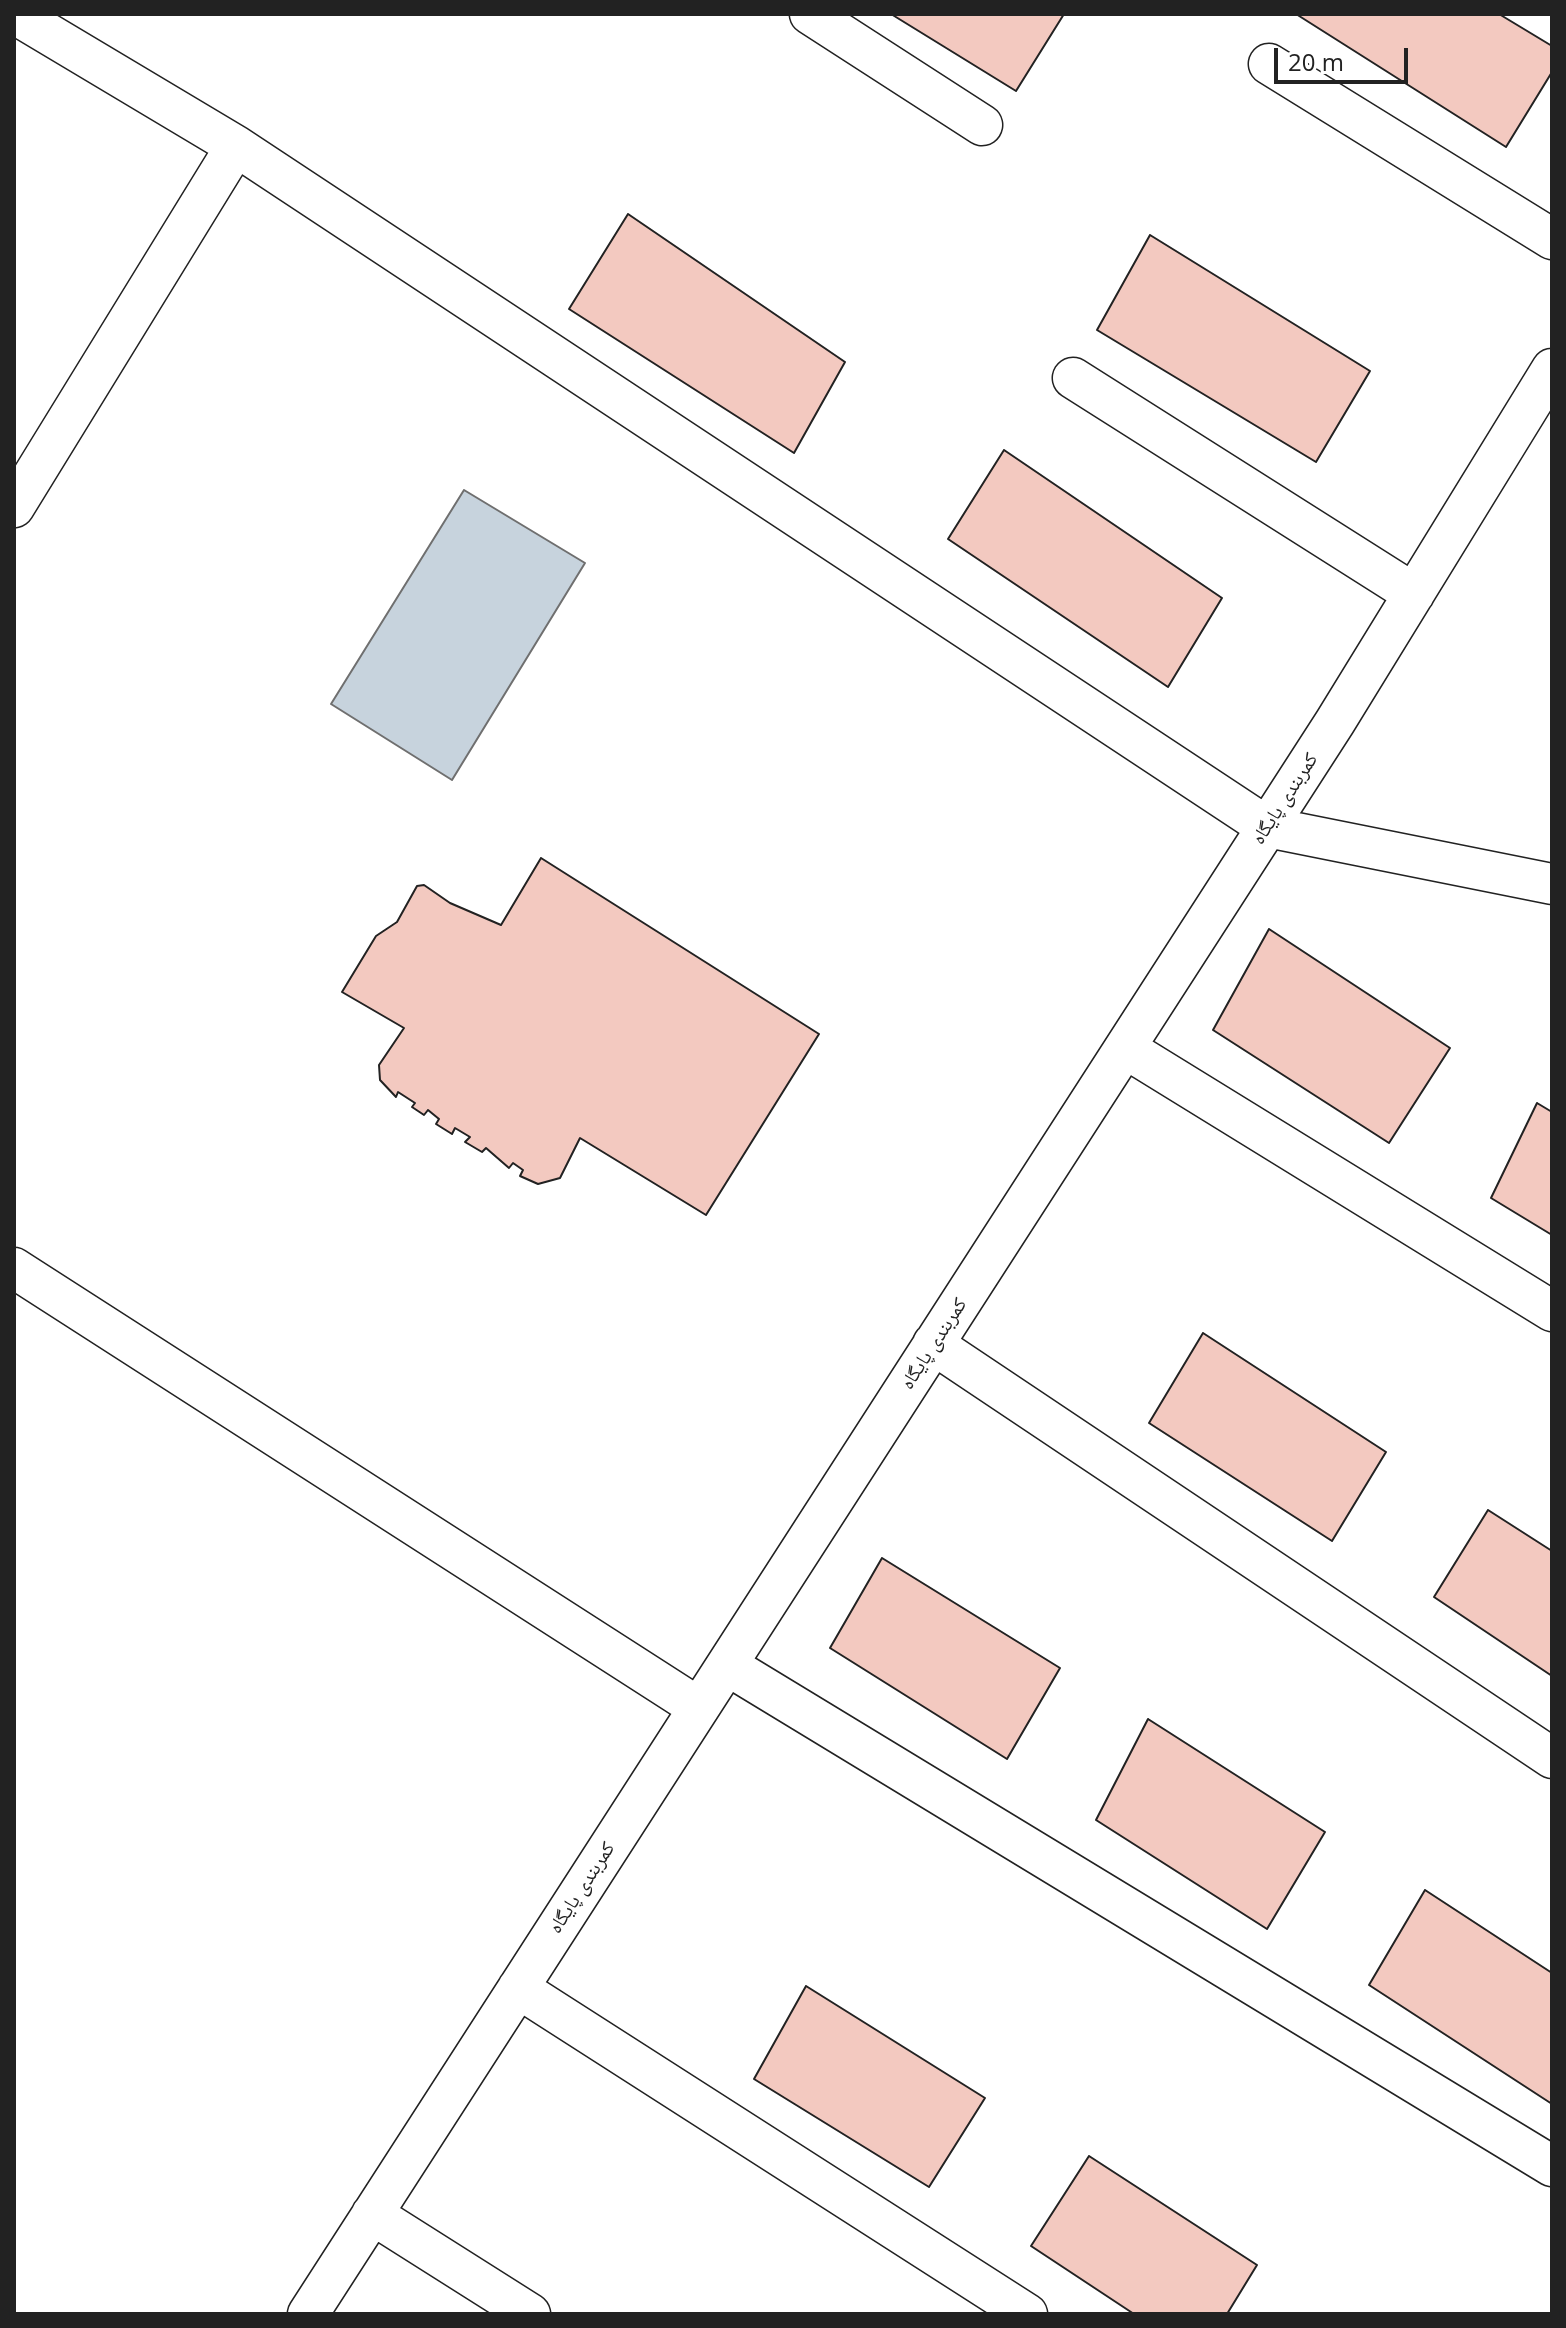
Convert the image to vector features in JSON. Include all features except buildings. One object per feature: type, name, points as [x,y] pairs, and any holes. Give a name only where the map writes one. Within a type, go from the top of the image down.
[{"type":"street","points":[[15,14],[236,146],[1260,837],[1552,909]]},
{"type":"street","points":[[810,14],[982,125]]},
{"type":"street","points":[[1269,64],[1552,239]]},
{"type":"street","points":[[14,507],[236,146]]},
{"type":"street","name":"کمربندی پایگاه","points":[[308,2314],[1260,837],[1552,369]]},
{"type":"street","points":[[1073,378],[1414,594]]},
{"type":"street","points":[[1260,837],[1552,884]]},
{"type":"street","points":[[1125,1048],[1552,1311]]},
{"type":"street","points":[[14,1268],[699,1708]]},
{"type":"street","points":[[933,1344],[1552,1758]]},
{"type":"street","points":[[727,1665],[1552,2166]]},
{"type":"street","points":[[518,1988],[1027,2314]]},
{"type":"street","points":[[372,2214],[530,2314]]},
{"type":"shaded area","points":[[464,490],[585,563],[452,780],[331,704]]}]
